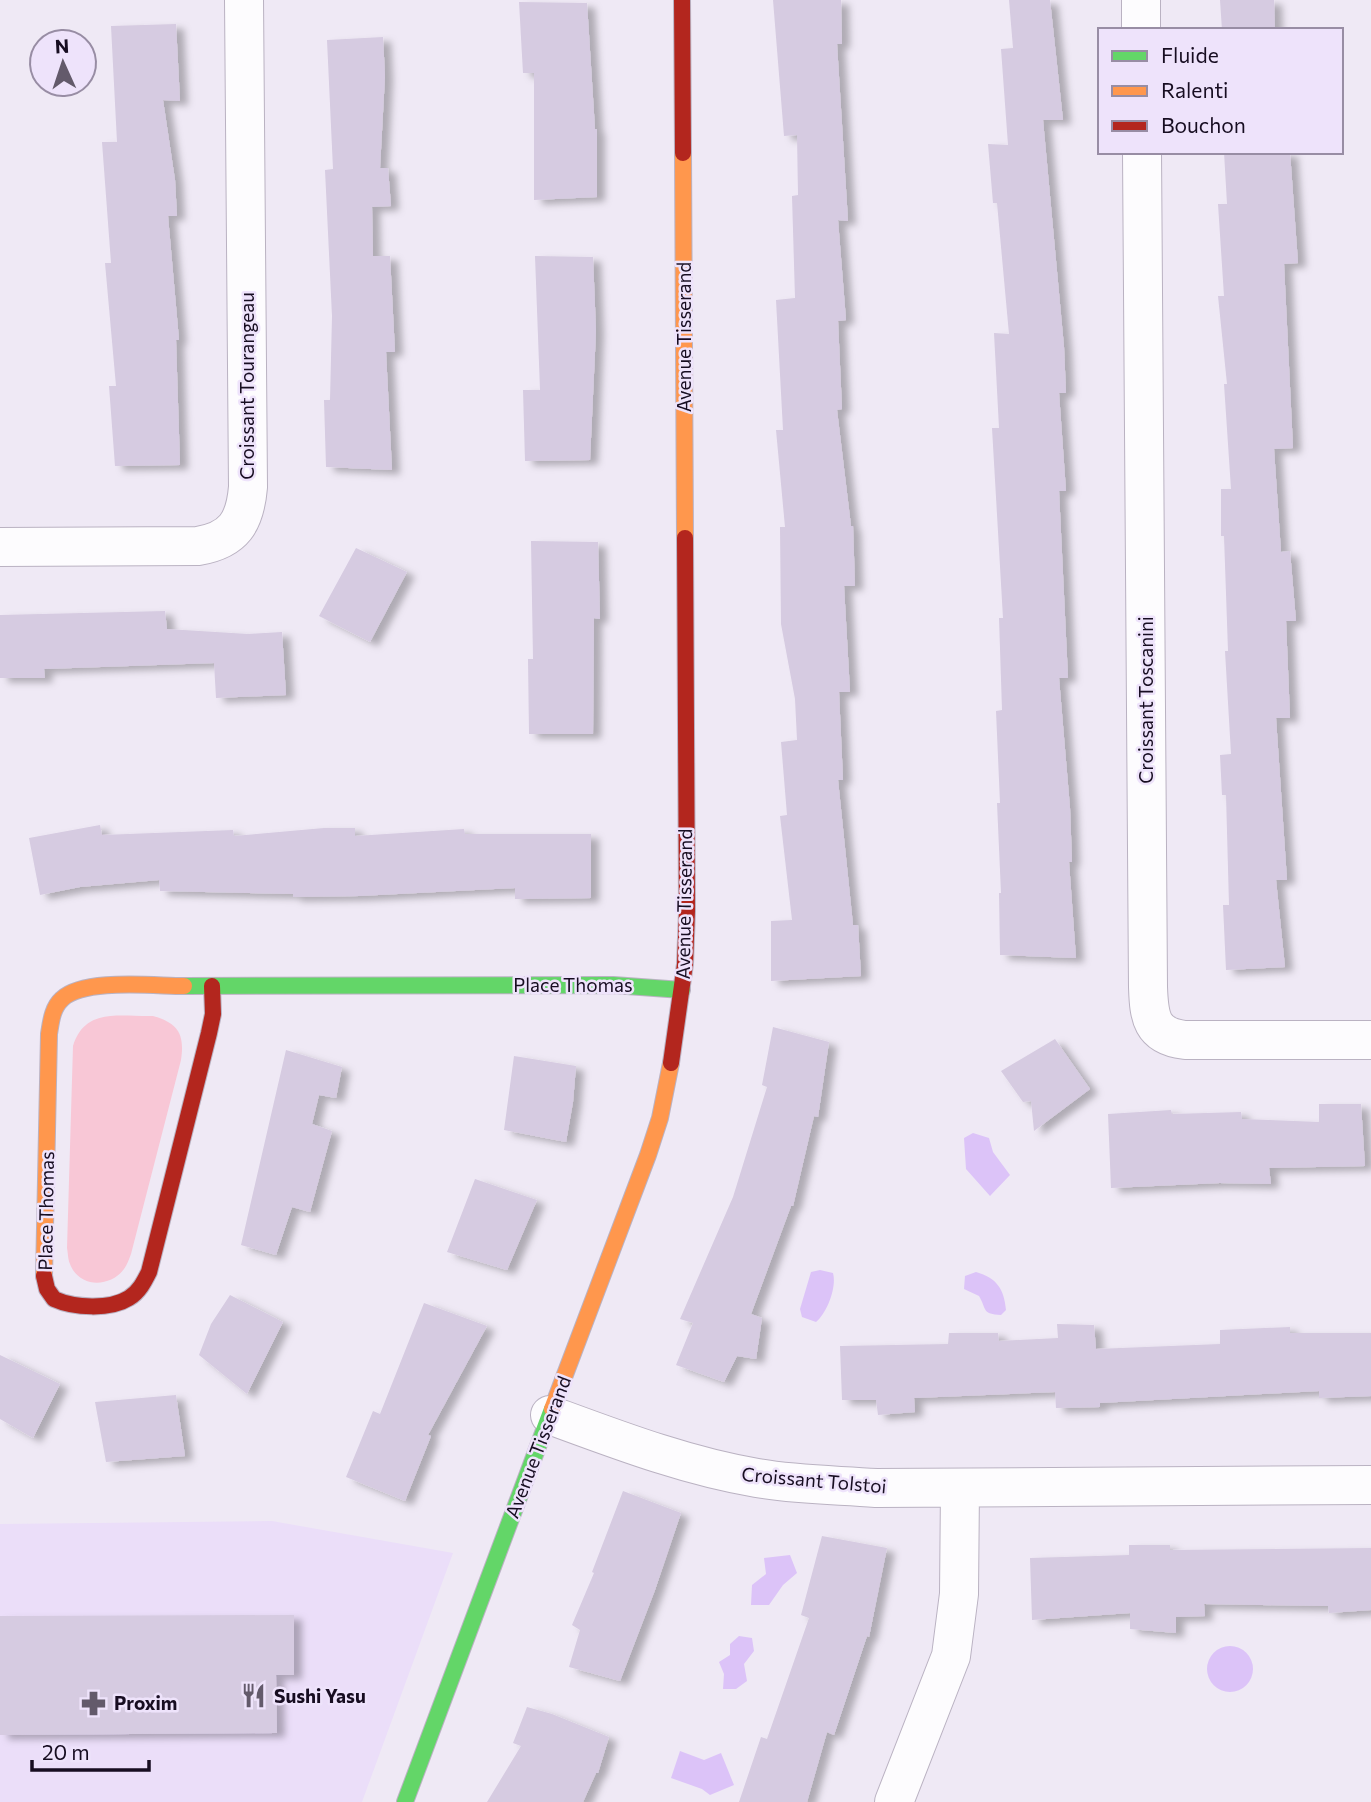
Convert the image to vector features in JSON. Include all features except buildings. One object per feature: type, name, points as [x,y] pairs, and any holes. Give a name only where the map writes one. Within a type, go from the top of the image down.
[{"type":"street","name":"Croissant Tourangeau","points":[[0,547],[198,546],[219,541],[233,531],[241,520],[248,487],[244,0]]},
{"type":"street","name":"Avenue Tisserand","points":[[405,1802],[622,1230],[652,1143],[667,1086],[682,990],[687,921],[682,0]]},
{"type":"street","points":[[1141,0],[1141,28]]},
{"type":"street","name":"Croissant Toscanini","points":[[1142,154],[1147,973],[1152,1020],[1160,1033],[1171,1039],[1371,1041]]},
{"type":"street","name":"Place Thomas","points":[[212,986],[209,1033],[149,1272],[142,1288],[128,1300],[111,1305],[65,1304],[53,1299],[46,1287],[43,1269],[49,1034],[56,1003],[67,993],[97,986],[613,985],[682,990]]},
{"type":"street","name":"Croissant Tolstoi","points":[[550,1415],[683,1461],[759,1478],[876,1488],[1371,1485]]},
{"type":"street","points":[[894,1802],[951,1656],[959,1594],[960,1488]]},
{"type":"shaded area","points":[[116,1016],[153,1016],[168,1022],[178,1031],[182,1043],[181,1060],[128,1262],[111,1280],[95,1283],[80,1278],[74,1272],[67,1248],[73,1046],[86,1025],[95,1020]]},
{"type":"shaded area","points":[[973,1133],[989,1138],[993,1152],[1010,1175],[990,1196],[966,1169],[964,1138]]},
{"type":"shaded area","points":[[820,1270],[833,1273],[834,1285],[827,1306],[816,1322],[802,1317],[800,1309],[811,1272]]},
{"type":"shaded area","points":[[976,1272],[994,1281],[1001,1290],[1006,1310],[1001,1315],[988,1312],[979,1296],[964,1289],[965,1276]]},
{"type":"shaded area","points":[[272,1521],[453,1553],[362,1802],[0,1802],[0,1524]]},
{"type":"shaded area","points":[[790,1555],[797,1573],[783,1585],[769,1605],[751,1605],[752,1585],[766,1574],[764,1558]]},
{"type":"shaded area","points":[[739,1636],[752,1638],[754,1651],[744,1664],[747,1681],[736,1689],[723,1689],[724,1674],[719,1662],[730,1655],[730,1644]]},
{"type":"shaded area","points":[[1230,1646],[1246,1653],[1253,1669],[1246,1685],[1230,1692],[1214,1685],[1207,1669],[1214,1653]]},
{"type":"shaded area","points":[[680,1751],[704,1760],[721,1753],[734,1785],[710,1795],[702,1789],[671,1778]]},
{"type":"traffic: fast","points":[[184,986],[613,985],[682,990]]},
{"type":"traffic: fast","points":[[405,1802],[552,1409]]},
{"type":"traffic: slow","points":[[683,153],[685,538]]},
{"type":"traffic: slow","points":[[44,1276],[49,1034],[52,1015],[62,999],[72,992],[86,988],[120,985],[184,986]]},
{"type":"traffic: slow","points":[[552,1409],[648,1155],[660,1118],[671,1063]]},
{"type":"traffic: jam","points":[[682,0],[683,153]]},
{"type":"traffic: jam","points":[[671,1063],[685,964],[687,911],[685,538]]},
{"type":"traffic: jam","points":[[44,1276],[47,1289],[54,1299],[82,1306],[121,1302],[133,1296],[143,1283],[149,1272],[209,1033],[213,1014],[212,986]]},
{"type":"place","name":"Sushi Yasu","points":[[254,1696]]},
{"type":"place","name":"Proxim","points":[[94,1703]]}]
